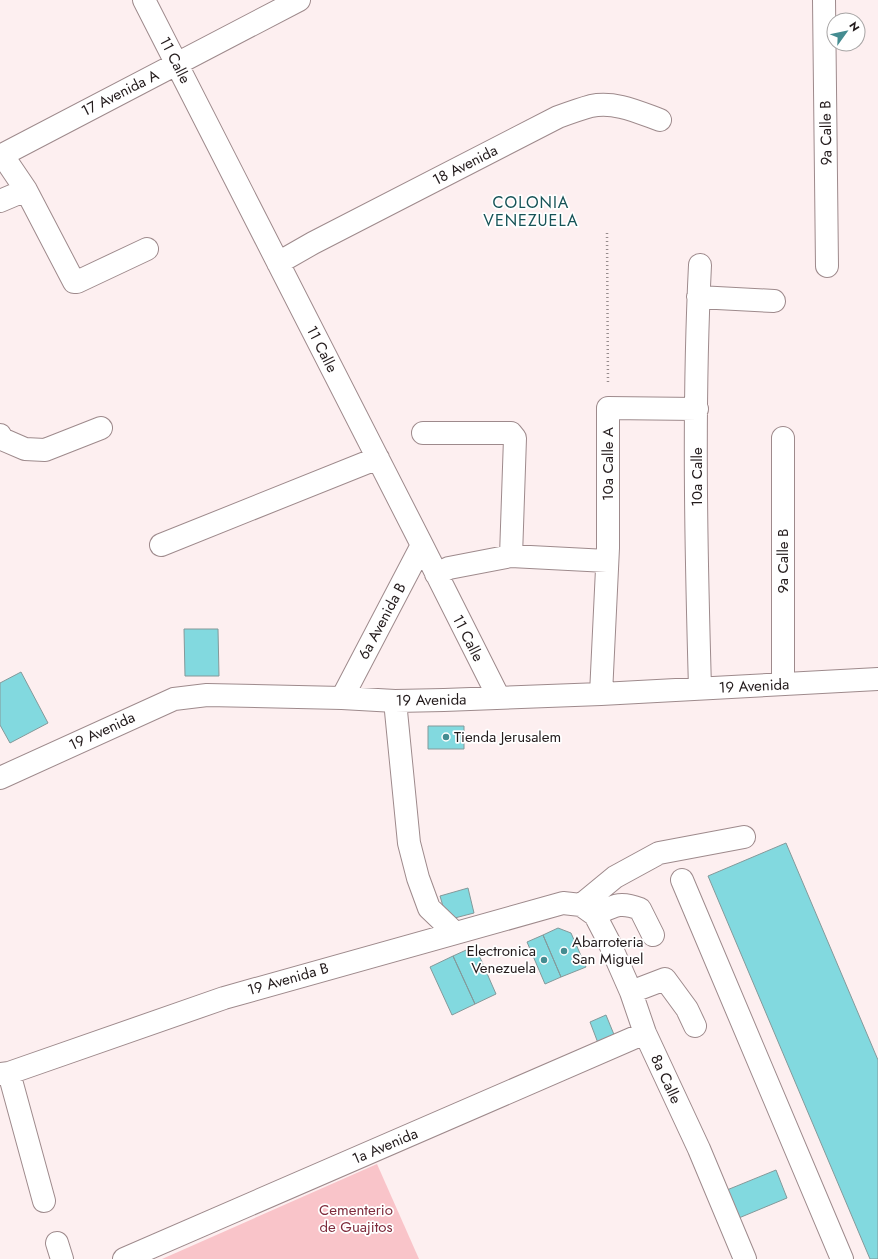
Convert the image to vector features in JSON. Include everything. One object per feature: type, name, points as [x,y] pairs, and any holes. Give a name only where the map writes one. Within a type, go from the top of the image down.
[{"type":"street","name":"11 Calle","points":[[144,0],[499,698]]},
{"type":"street","name":"17 Avenida A","points":[[26,190],[4,159],[6,153],[299,0]]},
{"type":"street","name":"9a Calle B","points":[[824,0],[827,266]]},
{"type":"street","name":"18 Avenida","points":[[278,263],[313,243],[558,117],[592,106],[608,105],[628,108],[660,120]]},
{"type":"street","points":[[0,201],[26,190],[75,283],[147,249]]},
{"type":"street","name":"10a Calle","points":[[700,265],[698,297],[697,409],[697,580],[700,688]]},
{"type":"street","points":[[698,297],[774,301]]},
{"type":"street","points":[[608,408],[697,409]]},
{"type":"street","name":"10a Calle A","points":[[601,694],[607,562],[608,408]]},
{"type":"street","points":[[0,435],[2,439],[24,449],[45,450],[101,428]]},
{"type":"street","points":[[423,433],[514,435],[511,556]]},
{"type":"street","name":"9a Calle B","points":[[783,438],[783,684]]},
{"type":"street","points":[[162,545],[378,458]]},
{"type":"street","name":"6a Avenida B","points":[[342,698],[422,545]]},
{"type":"street","points":[[436,574],[449,568],[511,556],[607,562]]},
{"type":"street","name":"19 Avenida","points":[[0,778],[139,713],[174,699],[207,696],[342,698],[395,701],[601,694],[878,679]]},
{"type":"street","points":[[395,701],[408,843],[418,878],[429,908],[454,932]]},
{"type":"street","points":[[588,910],[615,876],[659,853],[744,837]]},
{"type":"street","points":[[682,880],[842,1259]]},
{"type":"street","name":"19 Avenida B","points":[[4,1074],[224,998],[454,932],[563,903],[588,910]]},
{"type":"street","points":[[588,910],[609,908],[626,904],[640,909],[653,934]]},
{"type":"street","name":"8a Calle","points":[[588,910],[610,942],[631,992],[645,1033],[698,1149],[745,1259]]},
{"type":"street","points":[[631,992],[665,979],[687,1008],[695,1026]]},
{"type":"street","name":"1a Avenida","points":[[124,1259],[645,1033]]},
{"type":"street","points":[[4,1074],[44,1201]]},
{"type":"path","name":"10a Calle A","points":[[607,233],[608,408]]},
{"type":"green space","name":"Cementerio de Guajitos","points":[[377,1164],[419,1259],[162,1259]]},
{"type":"building","points":[[184,629],[218,629],[219,676],[185,676]]},
{"type":"building","points":[[21,672],[48,723],[10,743],[0,725],[0,683]]},
{"type":"building","name":"Tienda Jerusalem","points":[[428,726],[464,726],[464,749],[428,749]]},
{"type":"building","points":[[786,843],[878,1060],[878,1259],[870,1259],[708,876]]},
{"type":"building","points":[[468,888],[474,913],[447,920],[440,896]]},
{"type":"building","name":"Abarroteria San Miguel","points":[[558,928],[571,933],[586,967],[561,977],[543,935]]},
{"type":"building","name":"Electronica Venezuela","points":[[543,935],[561,977],[545,984],[527,942]]},
{"type":"building","points":[[475,946],[496,994],[475,1004],[453,956]]},
{"type":"building","points":[[453,956],[475,1004],[452,1015],[430,967]]},
{"type":"building","points":[[606,1015],[615,1037],[598,1043],[590,1022]]},
{"type":"building","points":[[776,1170],[787,1198],[734,1220],[722,1192]]},
{"type":"place","name":"Tienda Jerusalem","points":[[446,737]]},
{"type":"place","name":"Abarroteria San Miguel","points":[[564,951]]},
{"type":"place","name":"Electronica Venezuela","points":[[544,960]]},
{"type":"district","name":"COLONIA VENEZUELA","points":[[531,211]]}]
